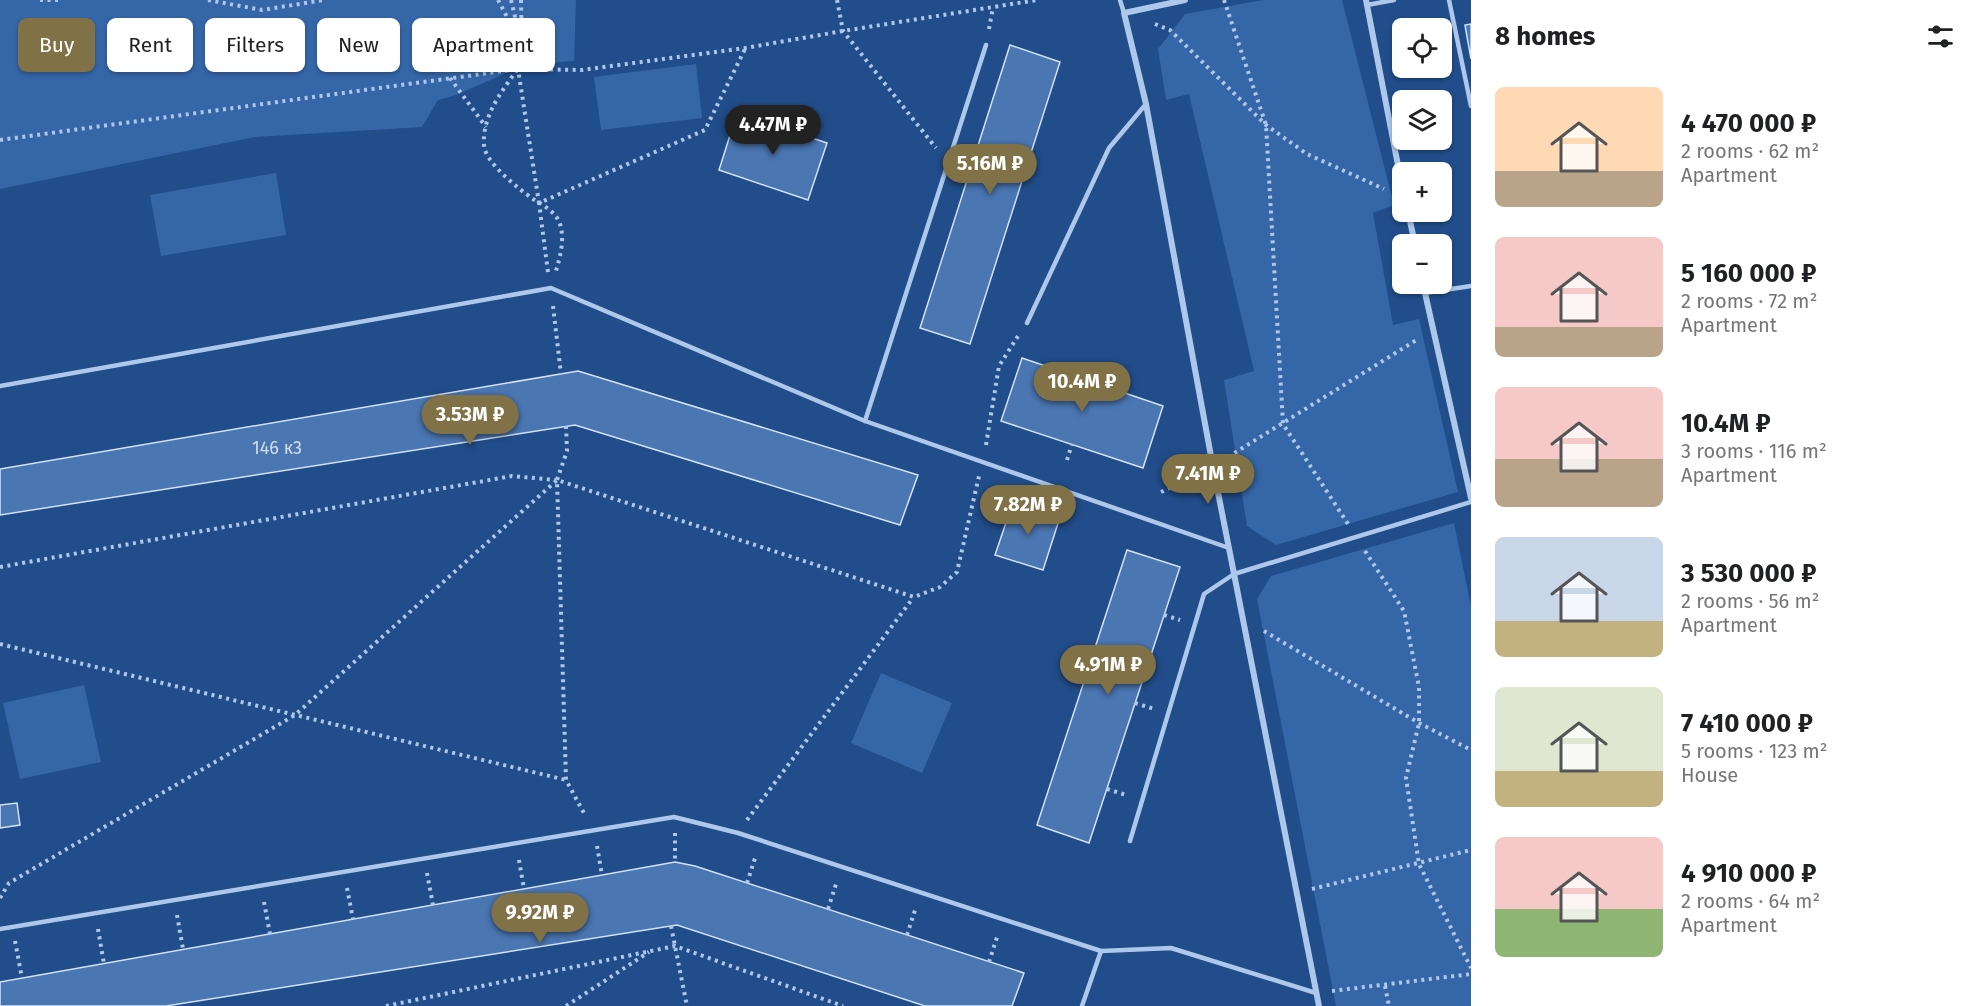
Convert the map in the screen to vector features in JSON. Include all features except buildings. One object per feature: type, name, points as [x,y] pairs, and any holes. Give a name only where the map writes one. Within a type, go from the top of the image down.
[{"type":"street","points":[[1185,0],[1124,13],[1146,104],[1213,467],[1318,1006]]},
{"type":"street","points":[[1366,3],[1397,162]]},
{"type":"street","points":[[1425,294],[1471,500]]},
{"type":"lane","points":[[1120,0],[1124,13]]},
{"type":"lane","points":[[1366,3],[1394,0]]},
{"type":"lane","points":[[1449,0],[1471,106]]},
{"type":"lane","points":[[865,421],[986,45]]},
{"type":"lane","points":[[1027,323],[1109,148],[1146,104]]},
{"type":"lane","points":[[1452,289],[1471,286]]},
{"type":"lane","points":[[0,386],[550,288],[865,421],[1229,548]]},
{"type":"lane","points":[[1130,841],[1204,594],[1234,574],[1471,500]]},
{"type":"lane","points":[[0,929],[674,817],[738,833],[1101,951],[1172,948],[1316,993]]},
{"type":"lane","points":[[1082,1006],[1101,951]]},
{"type":"path","points":[[40,0],[58,0]]},
{"type":"path","points":[[208,0],[262,10],[324,0]]},
{"type":"path","points":[[498,0],[507,18]]},
{"type":"path","points":[[511,0],[515,18]]},
{"type":"path","points":[[521,0],[521,18]]},
{"type":"path","points":[[837,0],[843,31],[948,163]]},
{"type":"path","points":[[555,70],[582,70],[746,48],[1037,0]]},
{"type":"path","points":[[1224,0],[1266,125],[1282,424],[1404,611],[1419,687],[1419,723],[1406,778],[1419,864],[1471,968]]},
{"type":"path","points":[[986,45],[993,7]]},
{"type":"path","points":[[1124,13],[1170,30],[1266,125],[1307,154],[1392,192]]},
{"type":"path","points":[[539,203],[705,130],[746,48]]},
{"type":"path","points":[[0,140],[495,72]]},
{"type":"path","points":[[516,72],[494,103],[486,127],[484,147],[494,164],[510,183],[554,213],[560,222],[561,253],[550,288]]},
{"type":"path","points":[[518,72],[539,203],[561,374]]},
{"type":"path","points":[[450,78],[486,127]]},
{"type":"path","points":[[989,431],[991,405],[999,366],[1027,323]]},
{"type":"path","points":[[1161,492],[1213,467],[1434,329]]},
{"type":"path","points":[[566,426],[567,451],[557,480],[566,780],[594,831],[602,875]]},
{"type":"path","points":[[1067,459],[1072,444]]},
{"type":"path","points":[[738,833],[914,597],[940,587],[957,572],[982,462]]},
{"type":"path","points":[[0,567],[512,476],[557,480],[914,597]]},
{"type":"path","points":[[0,898],[9,883],[295,715],[557,480]]},
{"type":"path","points":[[1243,619],[1419,723],[1471,750]]},
{"type":"path","points":[[0,644],[566,780]]},
{"type":"path","points":[[674,817],[675,862]]},
{"type":"path","points":[[747,883],[760,840]]},
{"type":"path","points":[[516,844],[524,889]]},
{"type":"path","points":[[1296,893],[1471,850]]},
{"type":"path","points":[[425,859],[433,905]]},
{"type":"path","points":[[828,909],[842,867]]},
{"type":"path","points":[[345,872],[353,919]]},
{"type":"path","points":[[261,886],[270,934]]},
{"type":"path","points":[[907,935],[921,892]]},
{"type":"path","points":[[174,901],[183,950]]},
{"type":"path","points":[[96,914],[105,964]]},
{"type":"path","points":[[989,962],[1003,919]]},
{"type":"path","points":[[671,926],[687,1006]]},
{"type":"path","points":[[13,927],[22,978]]},
{"type":"path","points":[[386,1006],[675,946],[843,1006]]},
{"type":"path","points":[[566,1006],[652,950]]},
{"type":"path","points":[[1316,993],[1471,974]]},
{"type":"path","points":[[1385,986],[1389,1006]]},
{"type":"shaded area","points":[[0,0],[576,0],[574,61],[555,63],[555,18],[412,18],[412,72],[508,72],[456,95],[438,100],[422,127],[255,137],[0,189]]},
{"type":"shaded area","points":[[1263,0],[1342,0],[1392,197],[1392,206],[1373,213],[1393,325],[1419,319],[1458,492],[1276,545],[1247,526],[1224,380],[1254,371],[1189,94],[1166,100],[1158,49],[1185,14]]},
{"type":"shaded area","points":[[696,64],[702,118],[601,130],[594,77]]},
{"type":"shaded area","points":[[276,173],[286,235],[161,256],[150,195]]},
{"type":"shaded area","points":[[1454,523],[1471,606],[1471,1006],[1336,1006],[1257,599],[1271,576]]},
{"type":"shaded area","points":[[881,673],[952,703],[922,773],[851,743]]},
{"type":"shaded area","points":[[84,685],[101,762],[20,779],[3,703]]}]
